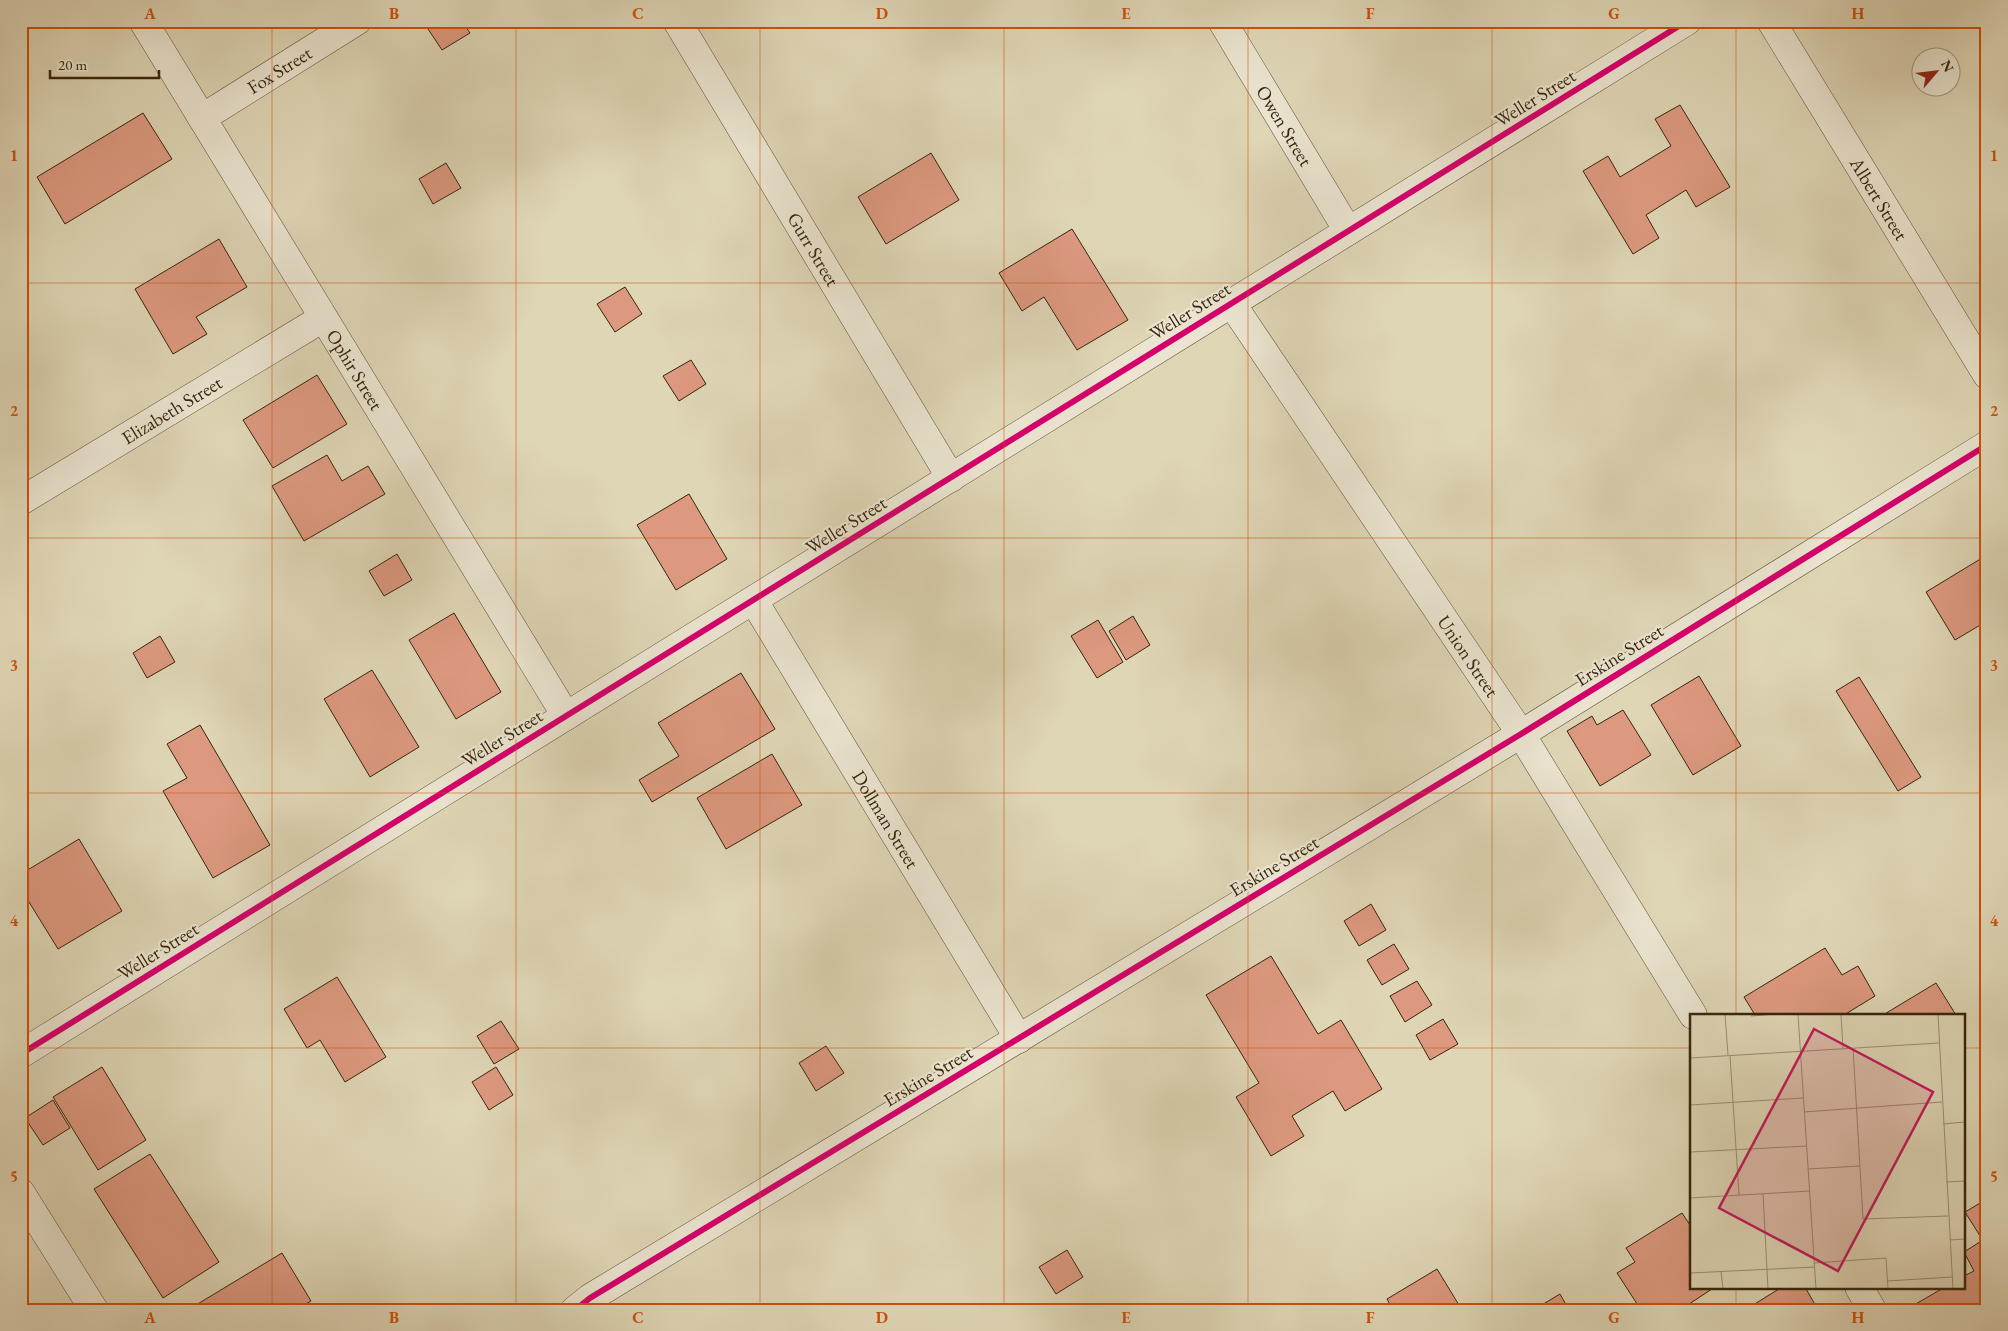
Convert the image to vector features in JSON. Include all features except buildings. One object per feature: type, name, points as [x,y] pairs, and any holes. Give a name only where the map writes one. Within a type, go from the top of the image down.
[{"type":"street","name":"Ophir Street","points":[[143,21],[566,716]]},
{"type":"street","name":"Fox Street","points":[[202,118],[358,21]]},
{"type":"street","name":"Gurr Street","points":[[677,21],[951,478]]},
{"type":"street","name":"Owen Street","points":[[1222,21],[1348,231]]},
{"type":"street","name":"Weller Street","points":[[21,1054],[1687,21]]},
{"type":"street","name":"Albert Street","points":[[1771,21],[1978,343],[1987,375]]},
{"type":"street","name":"Union Street","points":[[1232,304],[1521,734],[1692,1014]]},
{"type":"street","name":"Elizabeth Street","points":[[21,501],[323,318]]},
{"type":"street","name":"Erskine Street","points":[[575,1310],[598,1293],[1521,734],[1987,445]]},
{"type":"street","name":"Dollman Street","points":[[754,600],[1018,1038]]},
{"type":"street","points":[[21,1193],[94,1310]]},
{"type":"street","points":[[1860,1288],[1872,1310]]},
{"type":"cycle path","points":[[21,1054],[1687,21]]},
{"type":"cycle path","points":[[575,1310],[590,1298],[1521,734],[1987,445]]}]
